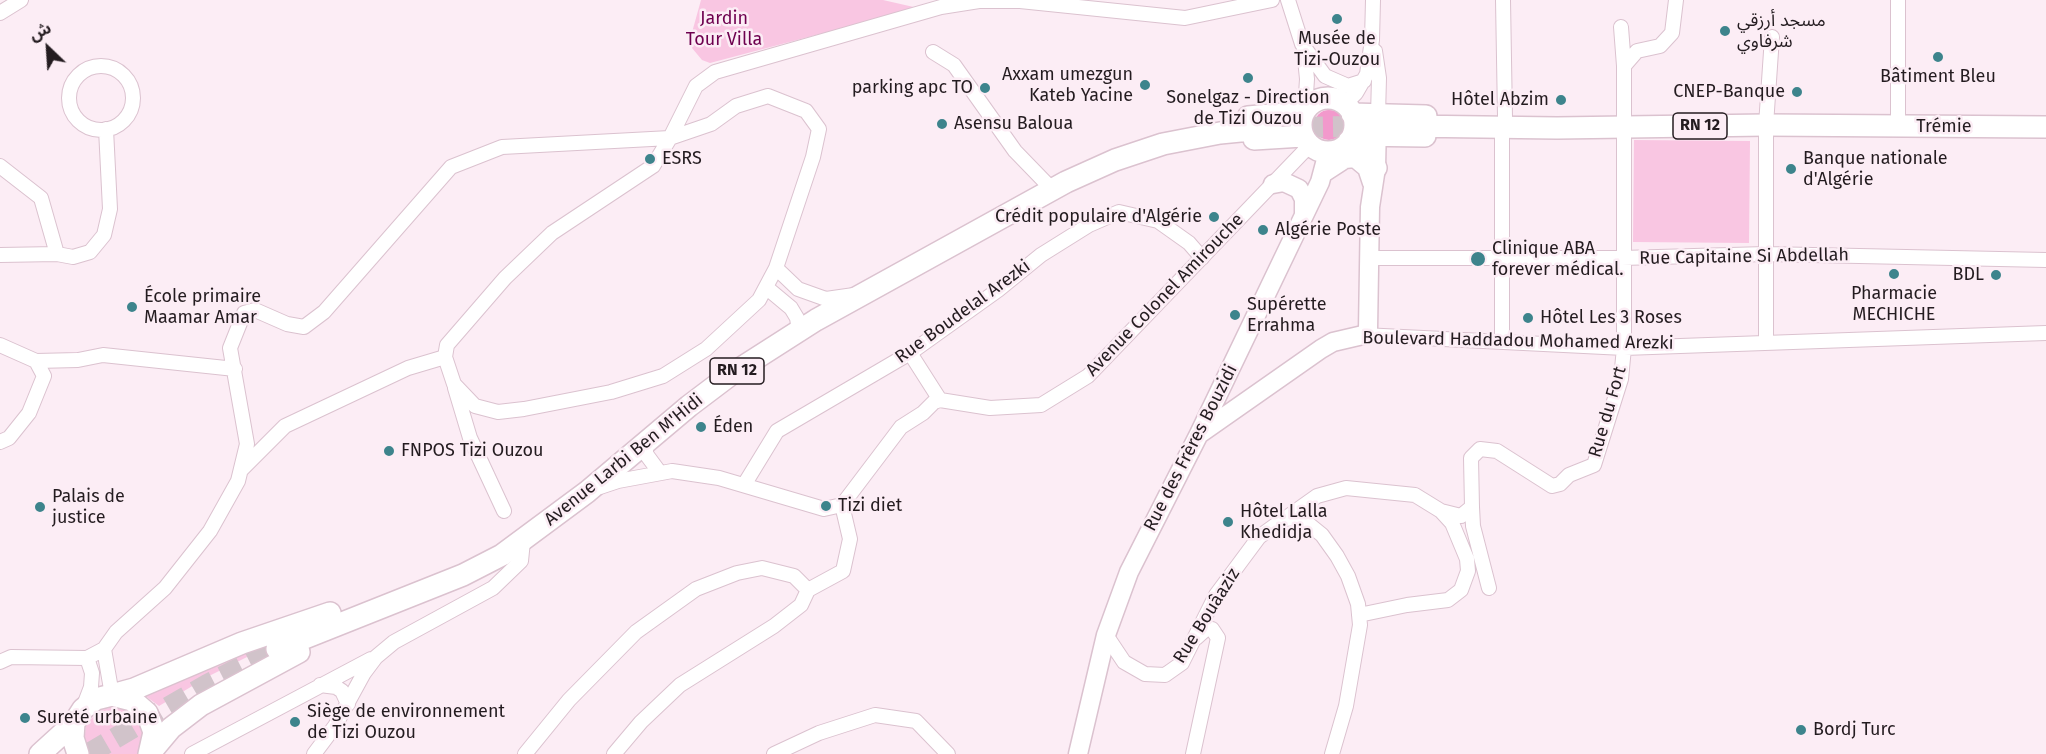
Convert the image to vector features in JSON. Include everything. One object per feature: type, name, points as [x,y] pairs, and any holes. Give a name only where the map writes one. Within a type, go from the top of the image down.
[{"type":"main road","points":[[1271,121],[1307,89]]},
{"type":"main road","points":[[1324,98],[1335,99],[1369,153],[1374,176],[1355,158],[1345,159],[1316,151],[1301,126],[1305,111],[1313,102],[1324,98]]},
{"type":"main road","name":"Avenue Larbi Ben M'Hidi","points":[[149,753],[186,715],[220,693],[297,653],[436,594],[463,575],[523,541],[587,492],[709,391],[799,330],[1040,191],[1147,149],[1305,111]]},
{"type":"main road","name":"RN 12","points":[[1408,126],[1625,128],[1843,125],[1873,116],[2046,128]]},
{"type":"main road","points":[[1350,123],[1504,127],[1531,135],[1557,128]]},
{"type":"main road","points":[[1316,151],[1340,149],[1350,123]]},
{"type":"main road","points":[[1363,335],[1369,327],[1370,207],[1377,125]]},
{"type":"main road","name":"Trémie","points":[[1843,125],[2046,128]]},
{"type":"main road","name":"Avenue Larbi Ben M'Hidi","points":[[1040,191],[1058,195],[1102,175],[1163,156],[1229,142],[1316,151]]},
{"type":"main road","name":"Rue des Frères Bouzidi","points":[[1078,754],[1106,635],[1129,572],[1200,434],[1304,217],[1316,151]]},
{"type":"main road","points":[[1273,184],[1284,182],[1299,189],[1304,199],[1304,217]]},
{"type":"main road","name":"Boulevard Haddadou Mohamed Arezki","points":[[1200,434],[1327,345],[1363,335]]},
{"type":"main road","name":"Avenue Larbi Ben M'Hidi","points":[[277,649],[463,575]]},
{"type":"main road","name":"Avenue Larbi Ben M'Hidi","points":[[40,754],[96,699],[112,695],[295,624],[441,576],[463,575]]},
{"type":"main road","points":[[112,695],[132,700],[147,713],[153,732],[149,753]]},
{"type":"main road","points":[[78,716],[73,738],[78,754]]},
{"type":"street","points":[[0,13],[21,0]]},
{"type":"street","points":[[964,0],[1020,1],[1185,18],[1272,0]]},
{"type":"street","points":[[1288,0],[1302,44],[1307,89],[1305,111]]},
{"type":"street","points":[[1350,123],[1364,81],[1372,40],[1374,0]]},
{"type":"street","points":[[1502,340],[1503,0]]},
{"type":"street","points":[[1624,66],[1637,51],[1660,46],[1672,33],[1676,0]]},
{"type":"street","points":[[1898,0],[1898,117]]},
{"type":"street","points":[[504,511],[470,438],[445,357],[447,345],[461,326],[505,278],[552,233],[653,166],[696,86],[715,72],[941,7],[980,1]]},
{"type":"street","points":[[1621,27],[1625,128],[1622,258],[1624,348]]},
{"type":"street","points":[[1766,343],[1766,125],[1772,37]]},
{"type":"street","points":[[1372,40],[1379,78],[1377,125]]},
{"type":"street","points":[[1302,44],[1319,69],[1332,81],[1348,86],[1364,81]]},
{"type":"street","points":[[933,52],[954,65],[1015,151],[1040,191]]},
{"type":"street","points":[[95,66],[116,70],[125,76],[133,96],[128,115],[121,123],[106,129],[92,129],[83,125],[70,109],[68,98],[76,78],[95,66]]},
{"type":"street","points":[[0,662],[11,657],[87,658],[104,649],[116,632],[165,588],[210,531],[238,481],[247,444],[230,348],[244,313],[255,310],[286,324],[304,327],[324,312],[451,167],[502,147],[670,138],[711,124],[736,106],[768,96],[806,111],[819,129],[813,157],[776,268],[759,300],[706,349],[663,376],[649,381],[600,394],[498,412],[475,406],[454,384]]},
{"type":"street","points":[[0,255],[57,254],[73,257],[90,252],[104,235],[110,210],[106,129]]},
{"type":"street","name":"Avenue Colonel Amirouche","points":[[940,400],[990,408],[1041,405],[1088,376],[1273,184],[1316,151]]},
{"type":"street","points":[[1,171],[41,198],[57,254]]},
{"type":"street","name":"Rue Boudelal Arezki","points":[[744,485],[777,430],[910,352],[998,290],[1041,255],[1089,225],[1119,212],[1158,221],[1189,243],[1202,258]]},
{"type":"street","name":"Rue Capitaine Si Abdellah","points":[[1370,258],[1622,258],[1766,254],[2046,260]]},
{"type":"street","points":[[776,268],[798,289],[826,299],[865,293]]},
{"type":"street","points":[[767,288],[791,308],[797,318],[799,330]]},
{"type":"street","name":"Boulevard Haddadou Mohamed Arezki","points":[[1363,335],[1502,340],[1624,348],[2046,333]]},
{"type":"street","points":[[0,345],[36,361],[78,360],[103,355],[235,369]]},
{"type":"street","name":"Rue du Fort","points":[[1472,507],[1471,458],[1480,449],[1497,451],[1552,486],[1560,484],[1569,475],[1594,465],[1621,379],[1624,348]]},
{"type":"street","points":[[587,492],[618,481],[672,471],[744,485],[824,509],[842,505],[901,427],[940,400],[910,352]]},
{"type":"street","points":[[240,471],[285,426],[408,368],[445,357]]},
{"type":"street","points":[[0,441],[9,438],[29,413],[44,376],[36,361]]},
{"type":"street","points":[[646,443],[646,454],[660,473]]},
{"type":"street","name":"Rue Bouâaziz","points":[[1106,635],[1124,662],[1145,674],[1166,675],[1182,663],[1216,595],[1259,537],[1317,496],[1346,488],[1415,495],[1441,511]]},
{"type":"street","points":[[614,754],[641,722],[680,685],[774,626],[801,605],[808,590],[843,571],[850,538],[842,505]]},
{"type":"street","points":[[1441,511],[1461,516],[1472,507]]},
{"type":"street","points":[[1472,507],[1473,526],[1489,588]]},
{"type":"street","points":[[1359,615],[1407,604],[1448,600],[1461,590],[1468,571],[1467,559],[1452,523],[1441,511]]},
{"type":"street","points":[[1284,519],[1301,518],[1322,535],[1348,576],[1359,615],[1360,625],[1346,706],[1332,754]]},
{"type":"street","points":[[314,754],[348,704],[363,673],[376,657],[394,642],[493,588],[521,561],[523,541]]},
{"type":"street","points":[[525,754],[569,700],[636,632],[696,589],[737,573],[762,568],[794,576],[808,590]]},
{"type":"street","points":[[1193,754],[1218,638],[1212,629],[1206,629],[1196,638]]},
{"type":"street","points":[[104,649],[112,695]]},
{"type":"street","points":[[192,754],[376,657]]},
{"type":"street","points":[[78,716],[91,687],[92,673],[87,658]]},
{"type":"street","points":[[320,685],[336,687],[342,692],[348,704]]},
{"type":"street","points":[[774,754],[819,733],[875,715],[916,721],[948,754]]},
{"type":"green space","name":"Jardin Tour Villa","points":[[701,0],[883,0],[918,8],[710,63],[702,60],[692,48],[691,36]]},
{"type":"green space","points":[[1634,140],[1750,141],[1749,243],[1633,242]]},
{"type":"green space","points":[[275,643],[209,676],[159,706],[140,692],[233,650]]},
{"type":"green space","points":[[113,707],[127,710],[139,720],[144,735],[139,754],[88,754],[84,743],[86,725],[98,711]]},
{"type":"shaded area","points":[[1329,110],[1340,114],[1344,125],[1340,136],[1329,140],[1318,136],[1314,125],[1318,114]]},
{"type":"tunnel","points":[[1271,128],[1377,126]]},
{"type":"tunnel","points":[[88,754],[208,684],[277,649]]},
{"type":"place","name":"Musée de Tizi-Ouzou","points":[[1337,19]]},
{"type":"place","name":"مسجد أرزقي شرفاوي","points":[[1725,31]]},
{"type":"place","name":"Bâtiment Bleu","points":[[1938,57]]},
{"type":"place","name":"Sonelgaz - Direction de Tizi Ouzou","points":[[1248,78]]},
{"type":"place","name":"Axxam umezgun Kateb Yacine","points":[[1145,85]]},
{"type":"place","name":"parking apc TO","points":[[985,88]]},
{"type":"place","name":"CNEP-Banque","points":[[1797,92]]},
{"type":"place","name":"Hôtel Abzim","points":[[1561,100]]},
{"type":"place","name":"Asensu Baloua","points":[[942,124]]},
{"type":"place","name":"ESRS","points":[[650,159]]},
{"type":"place","name":"Banque nationale d'Algérie","points":[[1791,169]]},
{"type":"place","name":"Crédit populaire d'Algérie","points":[[1214,217]]},
{"type":"place","name":"Algérie Poste","points":[[1263,230]]},
{"type":"place","name":"Clinique ABA forever médical.","points":[[1478,259]]},
{"type":"place","name":"Pharmacie MECHICHE","points":[[1894,274]]},
{"type":"place","name":"BDL","points":[[1996,275]]},
{"type":"place","name":"École primaire Maamar Amar","points":[[132,307]]},
{"type":"place","name":"Supérette Errahma","points":[[1235,315]]},
{"type":"place","name":"Hôtel Les 3 Roses","points":[[1528,318]]},
{"type":"place","name":"Éden","points":[[701,427]]},
{"type":"place","name":"FNPOS Tizi Ouzou","points":[[389,451]]},
{"type":"place","name":"Tizi diet","points":[[826,506]]},
{"type":"place","name":"Palais de justice","points":[[40,507]]},
{"type":"place","name":"Hôtel Lalla Khedidja","points":[[1228,522]]},
{"type":"place","name":"Sureté urbaine","points":[[25,718]]},
{"type":"place","name":"Siège de environnement de Tizi Ouzou","points":[[295,722]]},
{"type":"place","name":"Bordj Turc","points":[[1801,730]]}]
